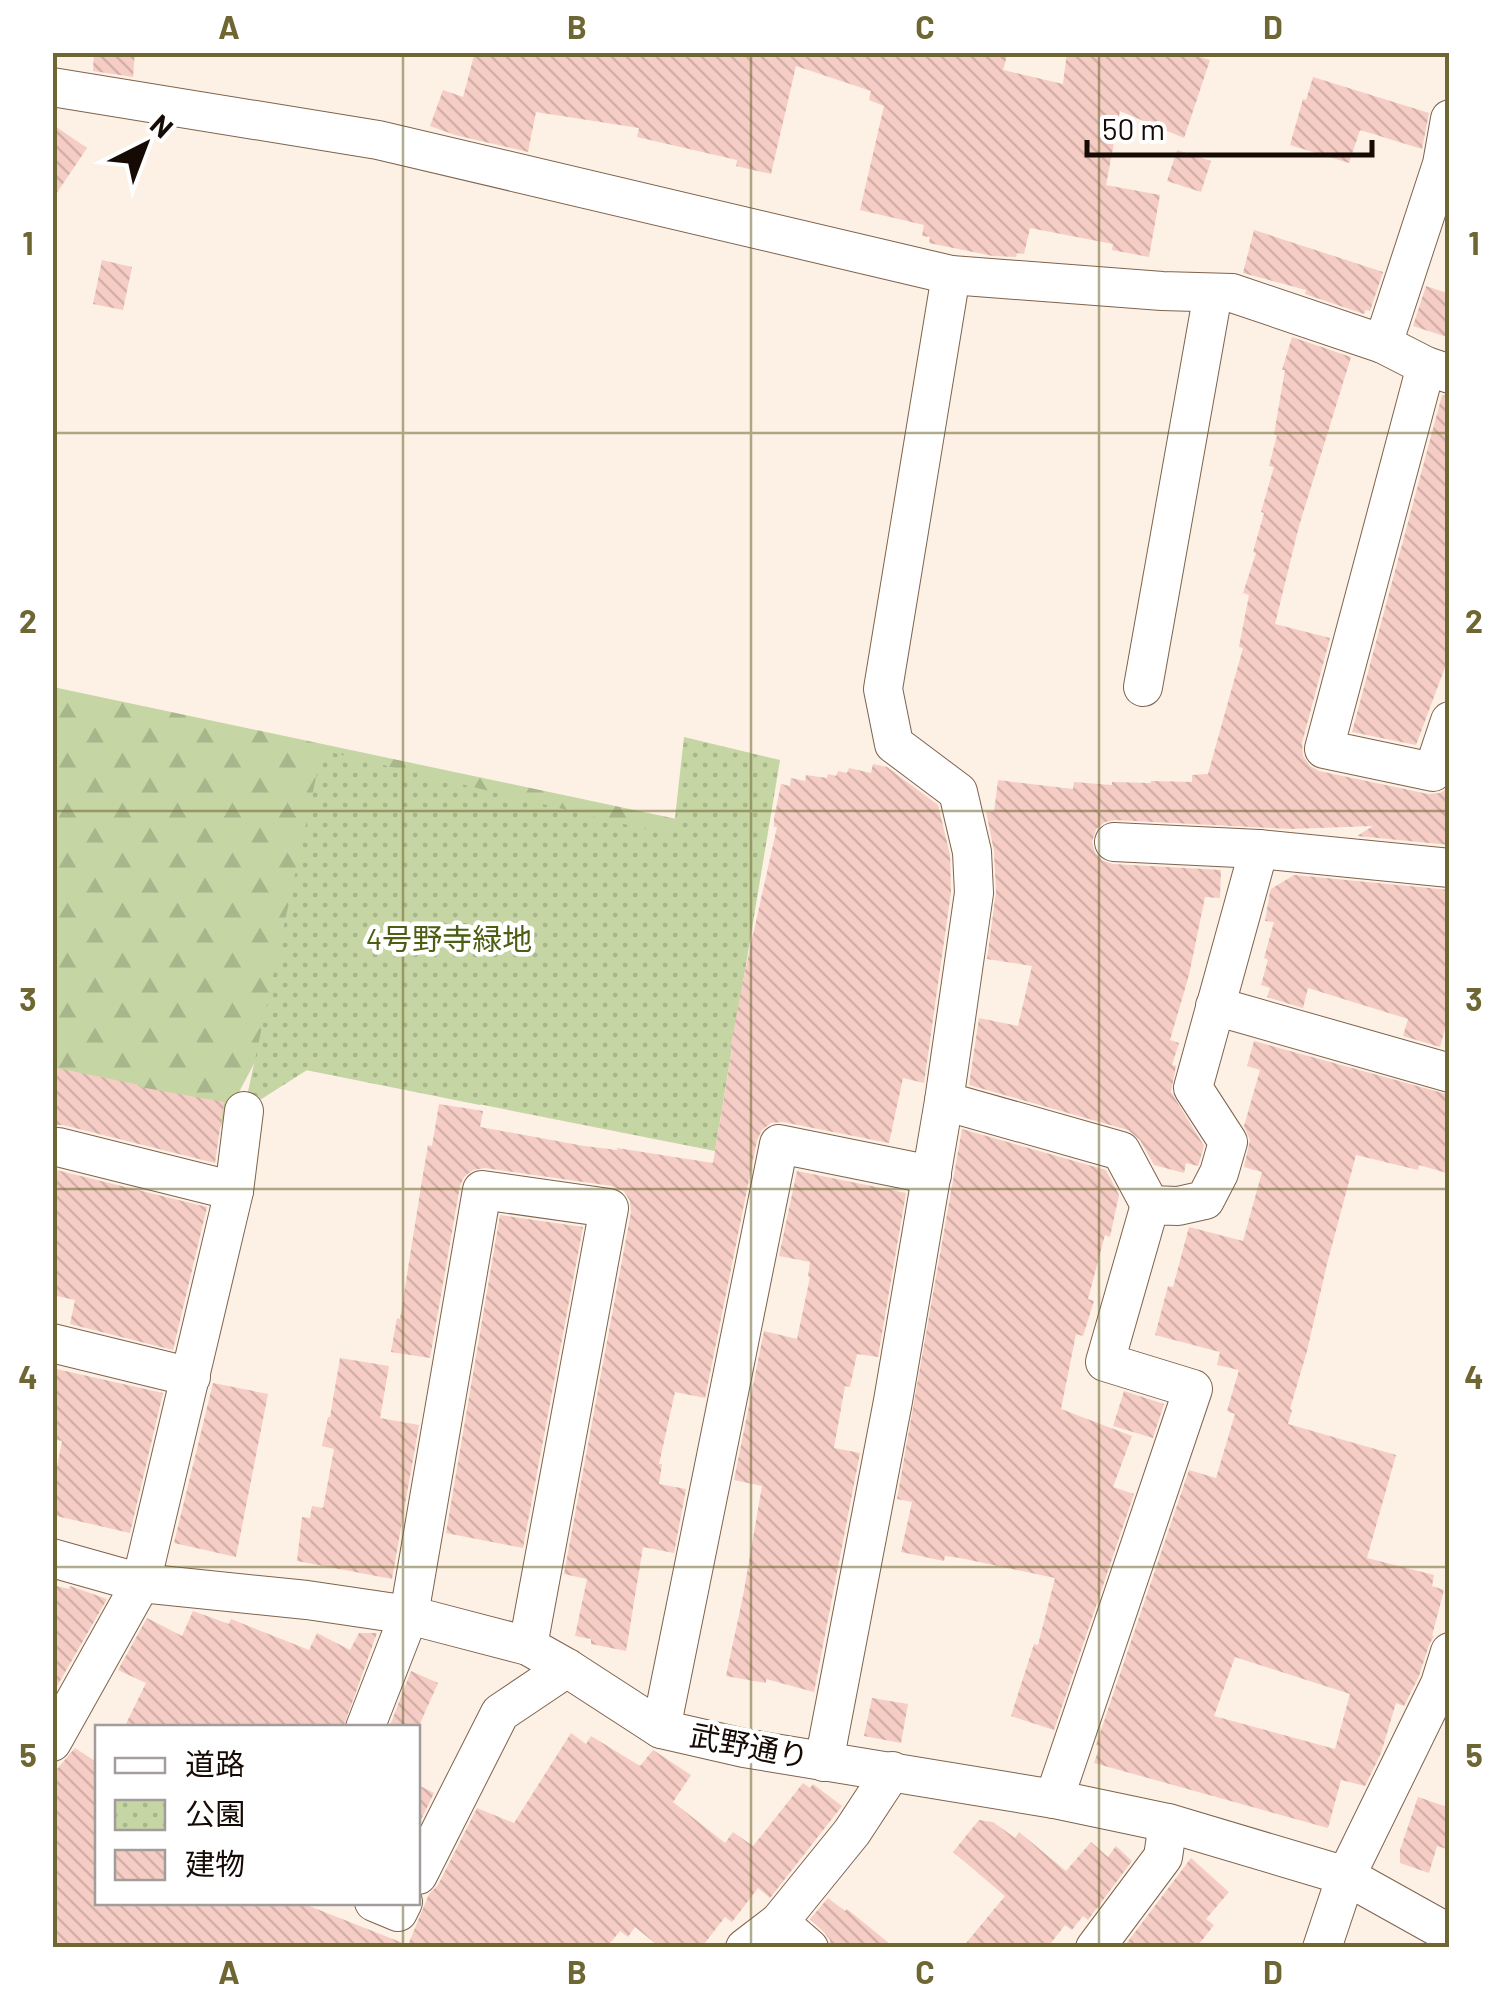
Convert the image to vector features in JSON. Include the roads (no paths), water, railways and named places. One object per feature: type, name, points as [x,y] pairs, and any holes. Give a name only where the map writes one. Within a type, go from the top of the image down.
[{"type":"street","points":[[52,87],[378,140],[951,275],[1232,293],[1384,344],[1438,370],[1324,748],[1433,772],[1450,721]]},
{"type":"street","points":[[1384,344],[1446,165],[1450,119]]},
{"type":"street","points":[[824,1762],[893,1401],[944,1101],[974,893],[972,852],[958,792],[894,744],[884,689],[951,275]]},
{"type":"street","points":[[1143,687],[1213,293]]},
{"type":"street","points":[[1114,842],[1259,849],[1450,868]]},
{"type":"street","points":[[1150,1205],[1178,1206],[1205,1200],[1219,1173],[1228,1142],[1193,1088],[1259,849]]},
{"type":"street","points":[[1215,1006],[1450,1073]]},
{"type":"street","points":[[944,1101],[1121,1151],[1150,1205],[1105,1362],[1194,1389],[1054,1798]]},
{"type":"street","points":[[52,1742],[141,1582],[234,1191],[244,1110]]},
{"type":"street","points":[[661,1729],[779,1144],[932,1175]]},
{"type":"street","points":[[58,1148],[234,1191]]},
{"type":"street","points":[[367,1725],[409,1615],[482,1190],[609,1208],[528,1646]]},
{"type":"street","points":[[52,1343],[191,1377]]},
{"type":"street","name":"武野通り","points":[[52,1558],[141,1582],[409,1615],[528,1646],[661,1729],[744,1748],[1054,1798],[1168,1824],[1346,1876],[1450,1934]]},
{"type":"street","points":[[1322,1948],[1346,1876],[1440,1684],[1450,1652]]},
{"type":"street","points":[[420,1871],[500,1713],[567,1668]]},
{"type":"street","points":[[746,1948],[779,1922],[852,1832],[892,1771]]},
{"type":"street","points":[[1094,1948],[1163,1857],[1168,1824]]},
{"type":"street","points":[[381,1905],[398,1912],[402,1905]]},
{"type":"street","points":[[779,1922],[809,1948]]},
{"type":"park label","name":"4号野寺緑地","points":[[449,940]]}]
